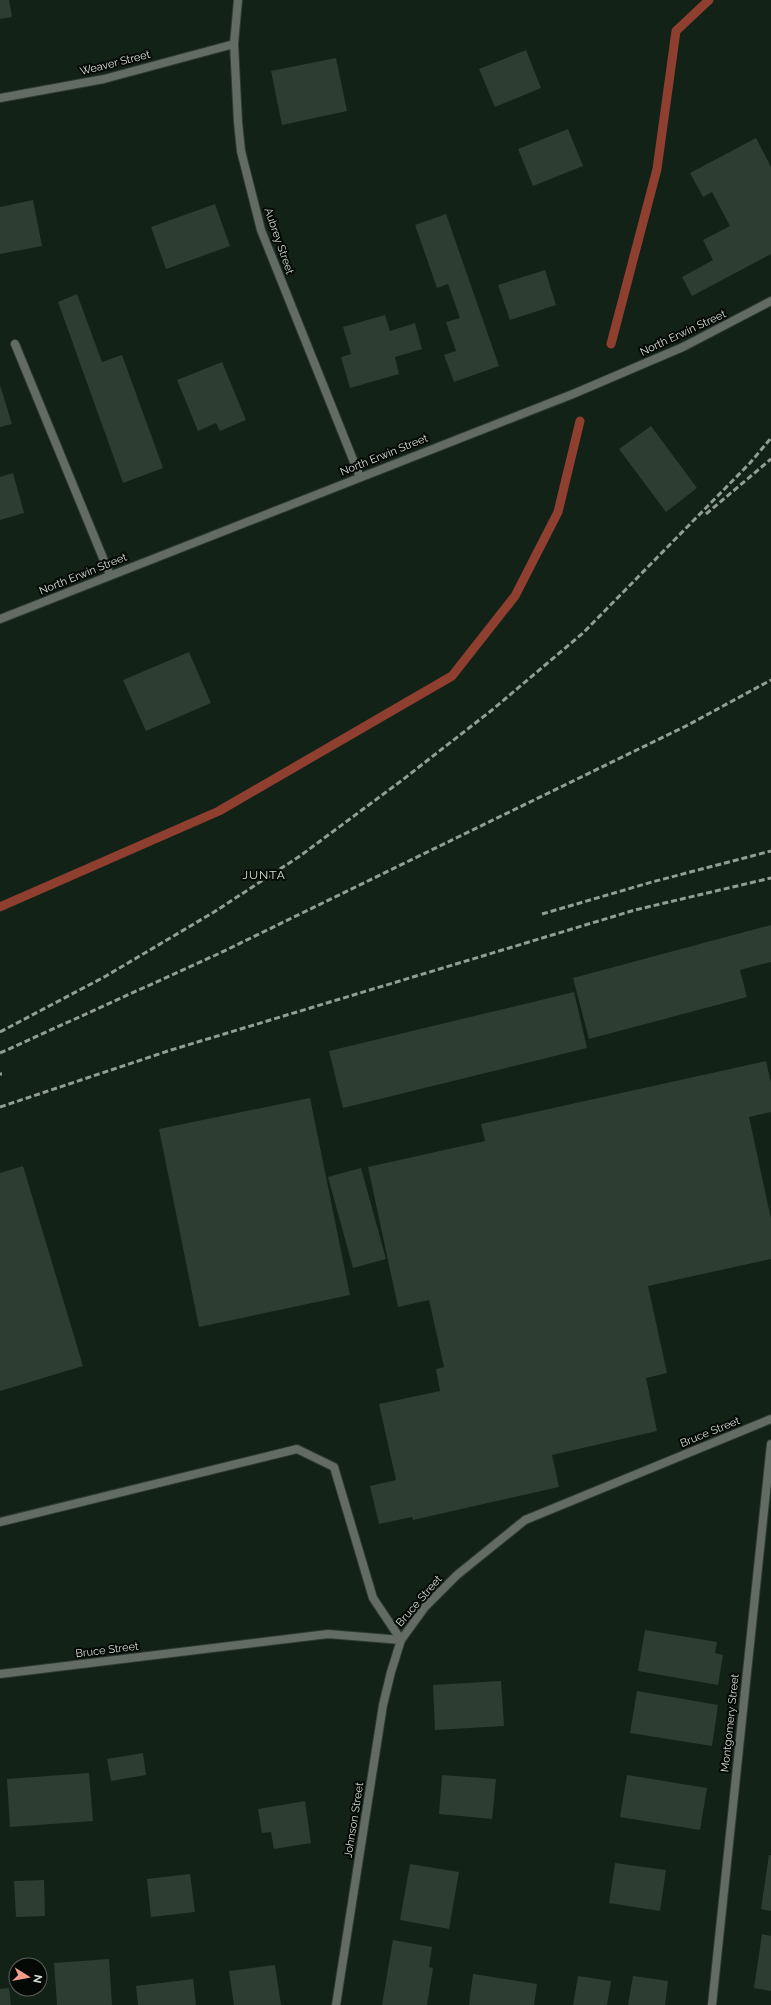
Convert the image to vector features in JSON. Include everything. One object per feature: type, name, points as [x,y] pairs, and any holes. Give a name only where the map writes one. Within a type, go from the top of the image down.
[{"type":"street","name":"Aubrey Street","points":[[238,0],[234,44],[238,122],[242,151],[261,230],[360,477]]},
{"type":"street","name":"Weaver Street","points":[[0,98],[104,79],[234,44]]},
{"type":"street","name":"North Erwin Street","points":[[0,619],[573,394],[683,346],[771,301]]},
{"type":"street","points":[[15,344],[110,575]]},
{"type":"street","name":"Bruce Street","points":[[0,1674],[328,1634],[401,1640],[425,1607],[457,1575],[525,1520],[771,1420]]},
{"type":"street","name":"Montgomery Street","points":[[712,2005],[771,1444]]},
{"type":"street","points":[[0,1522],[297,1449],[334,1467],[373,1598],[401,1640]]},
{"type":"street","name":"Johnson Street","points":[[336,2005],[383,1705],[401,1640]]},
{"type":"building","points":[[0,0],[9,0],[12,17],[0,19]]},
{"type":"building","points":[[526,50],[541,88],[495,107],[479,69]]},
{"type":"building","points":[[336,58],[347,111],[282,125],[271,71]]},
{"type":"building","points":[[568,129],[583,166],[533,186],[518,149]]},
{"type":"building","points":[[756,138],[771,167],[771,254],[692,296],[682,277],[713,260],[703,240],[730,226],[712,192],[703,197],[690,173]]},
{"type":"building","points":[[33,200],[42,246],[0,254],[0,207]]},
{"type":"building","points":[[215,204],[230,246],[166,269],[151,227]]},
{"type":"building","points":[[446,214],[499,366],[454,382],[444,355],[456,351],[446,322],[460,318],[448,284],[437,288],[415,225]]},
{"type":"building","points":[[545,270],[556,305],[510,320],[498,285]]},
{"type":"building","points":[[77,294],[102,362],[122,355],[163,468],[123,483],[58,302]]},
{"type":"building","points":[[385,315],[390,331],[415,323],[422,349],[395,357],[399,374],[350,388],[341,357],[351,354],[343,327]]},
{"type":"building","points":[[222,362],[246,420],[220,431],[216,423],[198,431],[177,380]]},
{"type":"building","points":[[0,385],[12,424],[0,427]]},
{"type":"building","points":[[651,426],[697,488],[666,512],[619,449]]},
{"type":"building","points":[[13,473],[24,513],[0,520],[0,477]]},
{"type":"building","points":[[189,652],[211,703],[146,731],[123,680]]},
{"type":"building","points":[[771,925],[771,962],[740,970],[747,997],[589,1039],[573,978]]},
{"type":"building","points":[[574,992],[587,1048],[343,1108],[329,1051]]},
{"type":"building","points":[[766,1061],[771,1083],[771,1112],[749,1117],[771,1219],[771,1259],[648,1286],[667,1373],[646,1378],[657,1431],[552,1455],[559,1487],[413,1520],[412,1517],[379,1524],[370,1486],[396,1480],[379,1404],[440,1391],[436,1369],[444,1367],[429,1300],[398,1307],[368,1167],[485,1141],[481,1124]]},
{"type":"building","points":[[310,1098],[350,1295],[199,1327],[159,1129]]},
{"type":"building","points":[[23,1166],[83,1366],[0,1391],[0,1173]]},
{"type":"building","points":[[361,1168],[386,1259],[353,1268],[328,1177]]},
{"type":"building","points":[[645,1630],[717,1642],[715,1653],[723,1655],[718,1685],[638,1671]]},
{"type":"building","points":[[501,1681],[504,1726],[435,1730],[433,1685]]},
{"type":"building","points":[[637,1691],[718,1705],[712,1746],[630,1733]]},
{"type":"building","points":[[143,1753],[146,1775],[111,1781],[107,1759]]},
{"type":"building","points":[[89,1773],[93,1821],[10,1827],[7,1779]]},
{"type":"building","points":[[442,1775],[496,1779],[492,1819],[439,1814]]},
{"type":"building","points":[[627,1775],[707,1788],[700,1830],[620,1817]]},
{"type":"building","points":[[305,1801],[311,1843],[274,1849],[271,1832],[262,1833],[258,1809]]},
{"type":"building","points":[[769,1855],[771,1855],[771,1911],[761,1909]]},
{"type":"building","points":[[615,1863],[666,1870],[660,1911],[609,1903]]},
{"type":"building","points":[[410,1864],[459,1872],[449,1929],[400,1920]]},
{"type":"building","points":[[190,1874],[195,1912],[151,1917],[147,1879]]},
{"type":"building","points":[[44,1880],[45,1916],[16,1917],[14,1881]]},
{"type":"building","points":[[762,1934],[771,1936],[771,1991],[754,1988]]},
{"type":"building","points":[[393,1940],[432,1947],[429,1967],[433,1968],[427,2005],[382,2005]]},
{"type":"building","points":[[109,1959],[112,2005],[57,2005],[54,1963]]},
{"type":"building","points":[[275,1965],[281,2005],[234,2005],[229,1971]]},
{"type":"building","points":[[473,1974],[537,1984],[534,2005],[469,2005]]},
{"type":"building","points":[[578,1976],[611,1981],[607,2005],[573,2005]]},
{"type":"building","points":[[633,1976],[668,1981],[665,2005],[628,2005]]},
{"type":"building","points":[[193,1979],[196,2005],[138,2005],[136,1986]]},
{"type":"building","points":[[8,1988],[8,1997],[10,1997],[11,2005],[0,2005],[0,1989]]},
{"type":"waterway","points":[[611,344],[657,169],[676,31],[709,0]]},
{"type":"waterway","points":[[0,907],[219,811],[452,676],[515,596],[558,512],[580,421]]},
{"type":"railway","points":[[0,1032],[106,976],[214,912],[300,856],[401,781],[492,710],[583,633],[750,463],[771,438]]},
{"type":"railway","points":[[706,514],[771,459]]},
{"type":"railway","points":[[0,1053],[218,954],[688,725],[771,680]]},
{"type":"railway","points":[[542,914],[652,882],[771,851]]},
{"type":"railway","points":[[0,1107],[171,1050],[635,910],[771,878]]},
{"type":"district","name":"JUNTA","points":[[264,875]]}]
